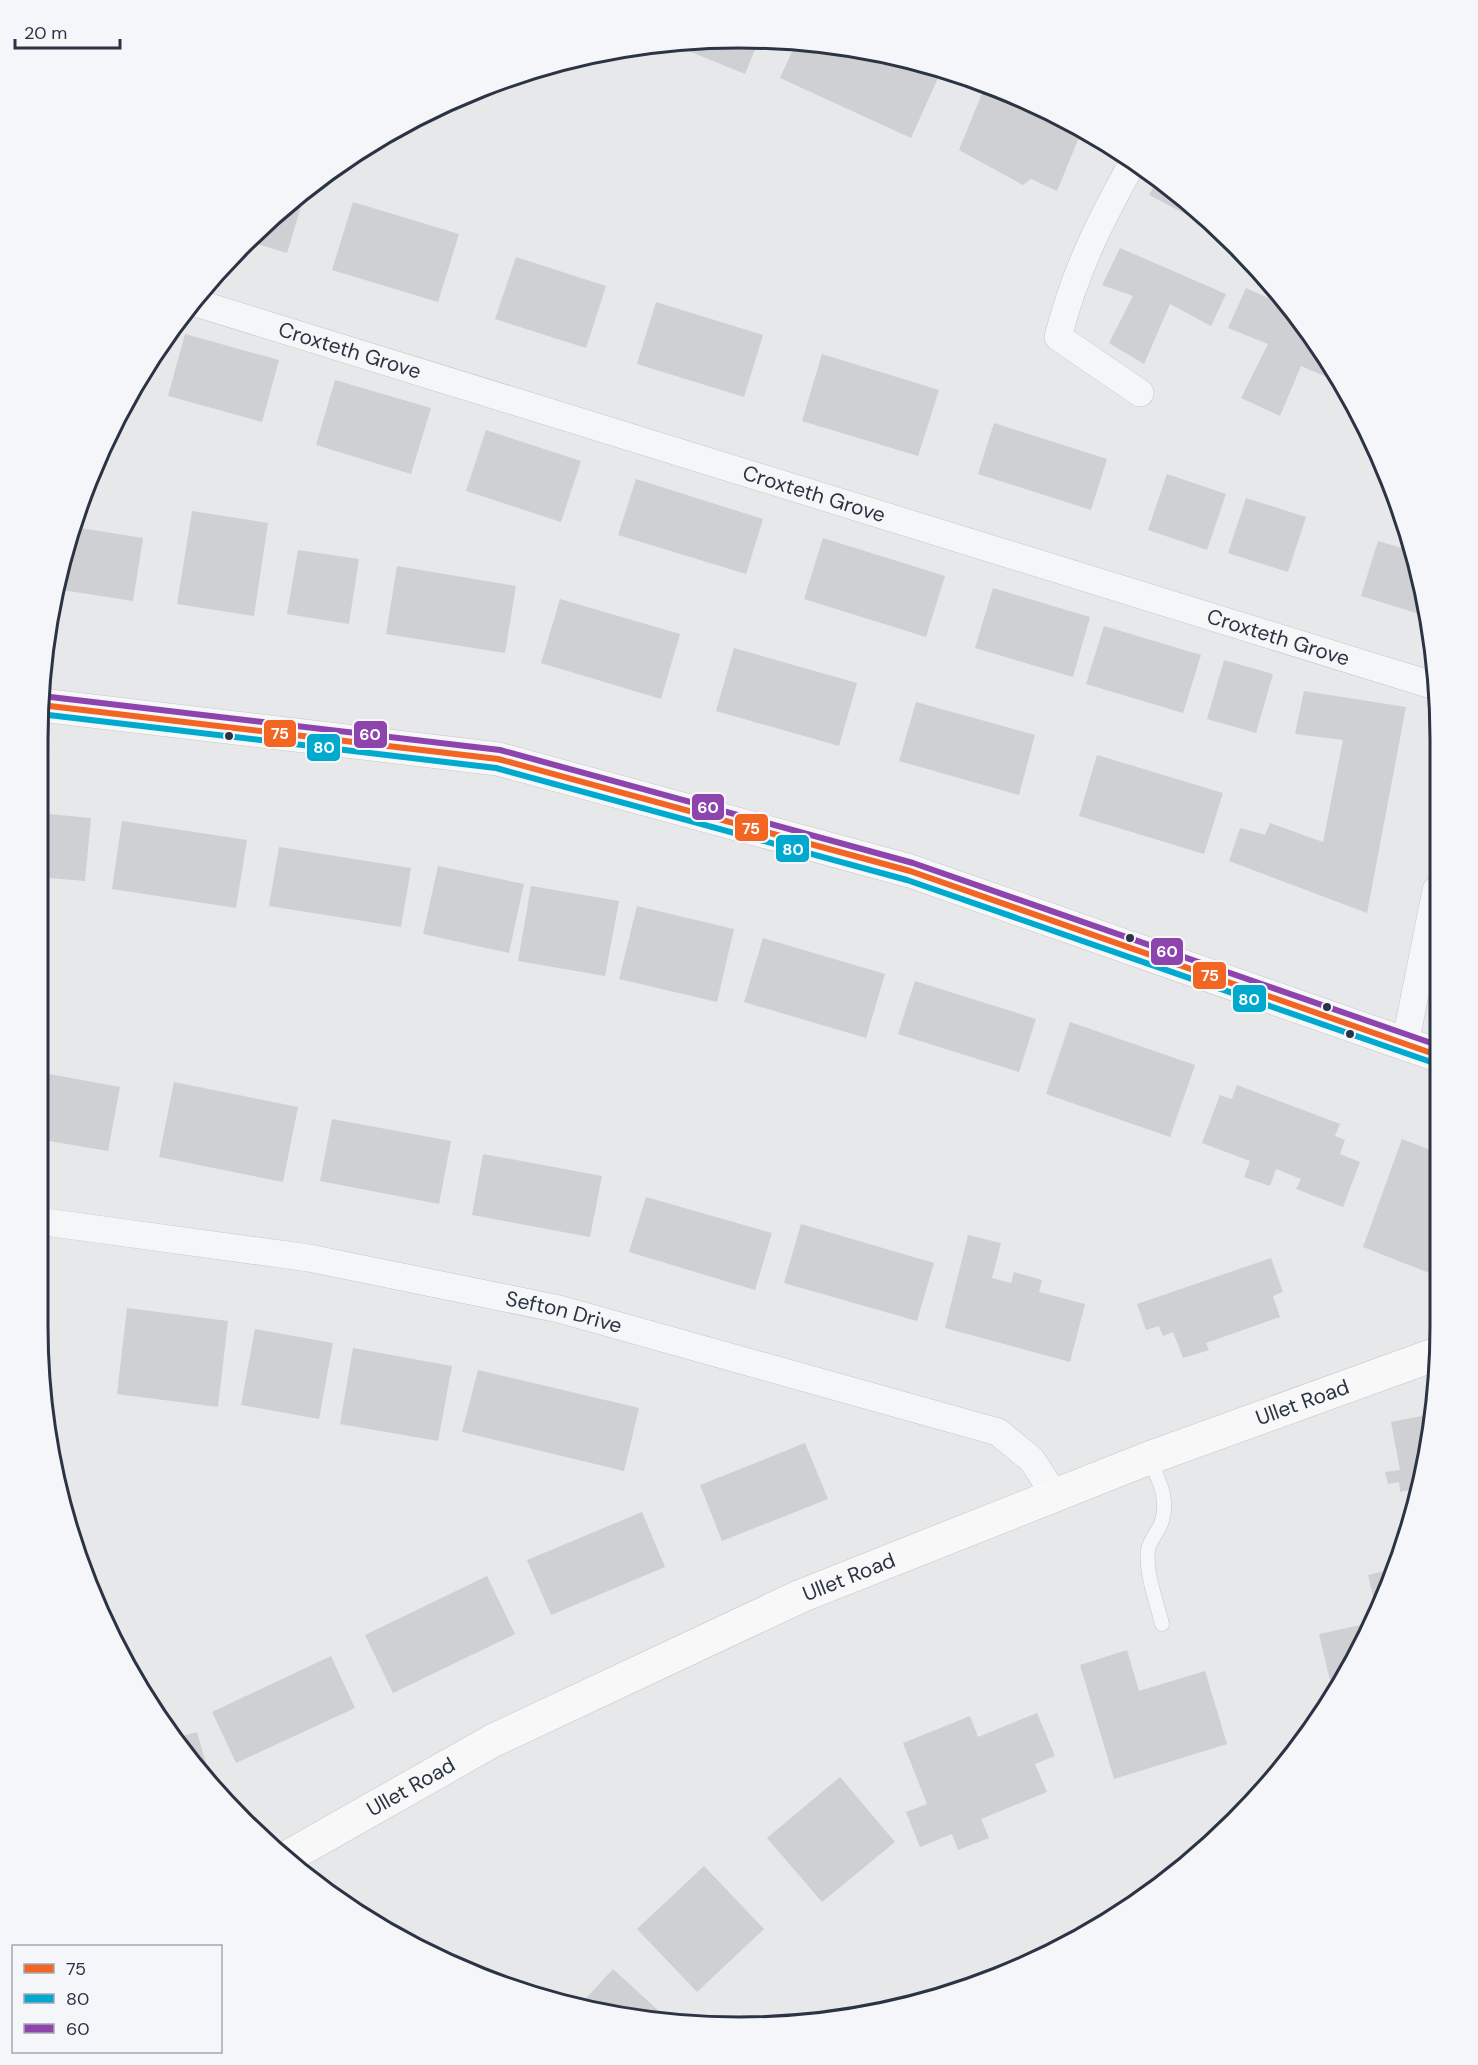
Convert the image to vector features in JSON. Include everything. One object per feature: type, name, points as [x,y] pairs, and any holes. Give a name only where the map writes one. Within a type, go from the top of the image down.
[{"type":"main road","points":[[49,706],[498,759],[910,871],[1430,1053]]},
{"type":"main road","name":"Ullet Road","points":[[293,1854],[502,1736],[801,1596],[1054,1494],[1429,1357]]},
{"type":"street","points":[[1129,169],[1093,234],[1068,296],[1058,337],[1140,393]]},
{"type":"street","name":"Croxteth Grove","points":[[202,305],[1428,684]]},
{"type":"street","points":[[1405,1044],[1430,920]]},
{"type":"street","name":"Sefton Drive","points":[[48,1222],[309,1258],[559,1309],[998,1432],[1032,1460],[1054,1494]]},
{"type":"lane","points":[[1149,1458],[1163,1489],[1164,1500],[1162,1521],[1148,1549],[1162,1624]]},
{"type":"building","points":[[756,48],[745,74],[686,50]]},
{"type":"building","points":[[793,50],[874,61],[938,78],[911,138],[780,78]]},
{"type":"building","points":[[982,93],[1045,119],[1079,138],[1057,191],[1031,179],[1023,185],[959,150]]},
{"type":"building","points":[[1154,186],[1195,219],[1149,195]]},
{"type":"building","points":[[353,202],[459,234],[438,302],[332,270]]},
{"type":"building","points":[[302,204],[287,253],[257,244]]},
{"type":"building","points":[[1120,248],[1226,294],[1211,326],[1170,304],[1144,364],[1109,343],[1133,296],[1102,285]]},
{"type":"building","points":[[516,257],[606,286],[586,348],[495,319]]},
{"type":"building","points":[[1246,288],[1273,300],[1314,355],[1327,377],[1301,366],[1280,416],[1241,398],[1268,344],[1228,328]]},
{"type":"building","points":[[656,302],[763,335],[744,397],[637,364]]},
{"type":"building","points":[[185,334],[279,360],[262,422],[168,396]]},
{"type":"building","points":[[822,354],[939,390],[918,456],[802,421]]},
{"type":"building","points":[[335,380],[431,408],[411,474],[316,445]]},
{"type":"building","points":[[994,423],[1107,459],[1091,510],[978,474]]},
{"type":"building","points":[[486,430],[581,461],[561,522],[466,491]]},
{"type":"building","points":[[1167,474],[1226,494],[1207,550],[1148,530]]},
{"type":"building","points":[[636,479],[763,519],[746,574],[618,535]]},
{"type":"building","points":[[1246,498],[1306,517],[1288,572],[1228,553]]},
{"type":"building","points":[[192,511],[268,523],[254,616],[177,604]]},
{"type":"building","points":[[82,528],[143,538],[133,601],[64,590]]},
{"type":"building","points":[[823,538],[945,576],[926,637],[804,599]]},
{"type":"building","points":[[1378,541],[1402,548],[1419,614],[1361,596]]},
{"type":"building","points":[[298,550],[359,559],[349,624],[287,614]]},
{"type":"building","points":[[397,566],[516,586],[505,653],[386,634]]},
{"type":"building","points":[[993,588],[1090,617],[1073,677],[975,648]]},
{"type":"building","points":[[560,599],[680,634],[661,699],[541,663]]},
{"type":"building","points":[[1104,626],[1201,655],[1183,713],[1086,684]]},
{"type":"building","points":[[734,648],[857,683],[839,746],[716,711]]},
{"type":"building","points":[[1224,660],[1273,674],[1256,733],[1207,719]]},
{"type":"building","points":[[1304,691],[1406,707],[1367,913],[1229,861],[1240,828],[1265,835],[1270,823],[1323,842],[1343,740],[1295,734]]},
{"type":"building","points":[[916,702],[1035,735],[1019,795],[899,761]]},
{"type":"building","points":[[1097,755],[1223,793],[1204,854],[1079,816]]},
{"type":"building","points":[[48,814],[91,818],[85,881],[48,878]]},
{"type":"building","points":[[122,821],[247,840],[236,908],[112,889]]},
{"type":"building","points":[[279,847],[411,868],[401,927],[269,906]]},
{"type":"building","points":[[438,866],[524,884],[509,953],[423,934]]},
{"type":"building","points":[[531,886],[619,901],[605,976],[518,961]]},
{"type":"building","points":[[637,906],[734,929],[717,1002],[619,979]]},
{"type":"building","points":[[763,938],[885,974],[866,1038],[744,1002]]},
{"type":"building","points":[[915,981],[1036,1019],[1019,1072],[898,1034]]},
{"type":"building","points":[[1070,1022],[1195,1065],[1170,1137],[1046,1094]]},
{"type":"building","points":[[48,1074],[120,1087],[108,1151],[48,1141]]},
{"type":"building","points":[[174,1082],[298,1107],[283,1182],[159,1157]]},
{"type":"building","points":[[1237,1085],[1340,1124],[1335,1136],[1345,1140],[1340,1154],[1360,1162],[1343,1207],[1296,1189],[1301,1179],[1276,1169],[1270,1186],[1244,1177],[1250,1161],[1202,1143],[1220,1095],[1232,1099]]},
{"type":"building","points":[[332,1119],[451,1141],[439,1204],[320,1181]]},
{"type":"building","points":[[1402,1139],[1430,1150],[1430,1273],[1363,1247]]},
{"type":"building","points":[[483,1154],[602,1176],[590,1237],[472,1215]]},
{"type":"building","points":[[646,1197],[772,1233],[755,1290],[629,1252]]},
{"type":"building","points":[[801,1224],[934,1263],[917,1321],[784,1283]]},
{"type":"building","points":[[968,1235],[1001,1243],[992,1278],[1011,1283],[1014,1272],[1042,1280],[1039,1292],[1085,1304],[1070,1362],[945,1328]]},
{"type":"building","points":[[1271,1258],[1283,1292],[1273,1296],[1280,1317],[1206,1343],[1209,1350],[1183,1358],[1173,1332],[1163,1336],[1159,1326],[1146,1330],[1137,1304]]},
{"type":"building","points":[[127,1308],[228,1321],[218,1407],[117,1394]]},
{"type":"building","points":[[255,1329],[333,1343],[319,1419],[241,1405]]},
{"type":"building","points":[[353,1348],[452,1366],[438,1441],[340,1424]]},
{"type":"building","points":[[478,1370],[639,1408],[624,1471],[462,1432]]},
{"type":"building","points":[[1424,1416],[1410,1490],[1400,1492],[1399,1482],[1388,1484],[1385,1472],[1400,1470],[1391,1422]]},
{"type":"building","points":[[805,1443],[828,1499],[722,1541],[700,1485]]},
{"type":"building","points":[[642,1512],[665,1567],[551,1615],[527,1560]]},
{"type":"building","points":[[1384,1571],[1373,1598],[1368,1575]]},
{"type":"building","points":[[487,1576],[515,1634],[393,1693],[365,1635]]},
{"type":"building","points":[[1362,1625],[1331,1683],[1319,1634]]},
{"type":"building","points":[[1127,1650],[1139,1691],[1205,1671],[1227,1744],[1114,1779],[1080,1665]]},
{"type":"building","points":[[331,1656],[355,1708],[236,1763],[212,1712]]},
{"type":"building","points":[[1037,1713],[1055,1756],[1035,1764],[1047,1792],[981,1819],[989,1838],[958,1850],[952,1834],[920,1847],[906,1812],[927,1804],[903,1743],[970,1716],[978,1737]]},
{"type":"building","points":[[197,1732],[207,1767],[191,1747],[183,1736]]},
{"type":"building","points":[[840,1777],[895,1842],[822,1902],[767,1838]]},
{"type":"building","points":[[704,1866],[764,1929],[697,1992],[637,1929]]},
{"type":"building","points":[[613,1969],[660,2012],[604,2004],[585,1999]]},
{"type":"transit line","name":"60","points":[[49,697],[500,750],[913,863],[1430,1043]]},
{"type":"transit line","name":"75","points":[[49,706],[498,759],[910,871],[1430,1053]]},
{"type":"transit line","name":"80","points":[[49,715],[496,768],[907,880],[1430,1062]]}]
